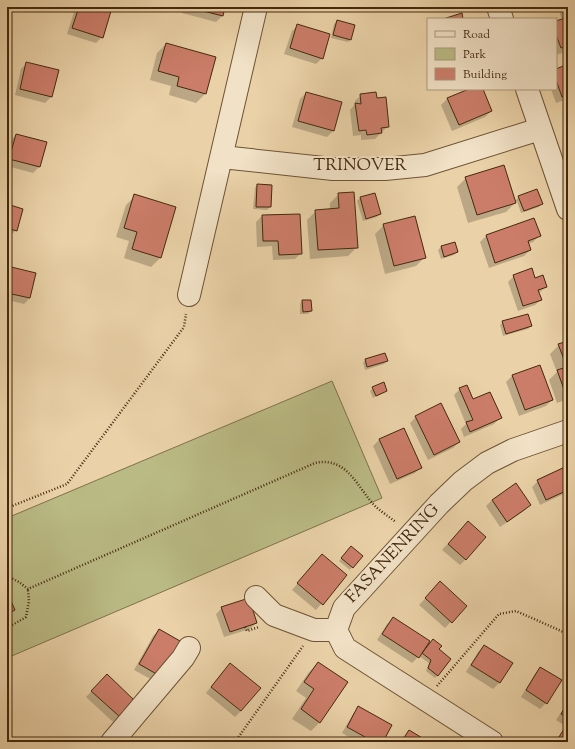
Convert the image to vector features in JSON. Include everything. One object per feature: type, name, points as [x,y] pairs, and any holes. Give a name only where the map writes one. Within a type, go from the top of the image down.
[{"type":"street","points":[[189,295],[256,7]]},
{"type":"street","points":[[498,7],[502,18]]},
{"type":"street","points":[[527,90],[568,209]]},
{"type":"street","name":"TRINOVER","points":[[222,157],[334,169],[385,170],[425,165],[540,128]]},
{"type":"street","name":"FASANENRING","points":[[336,630],[344,608],[439,504],[463,481],[487,463],[513,450],[568,431]]},
{"type":"street","points":[[256,597],[274,616],[314,630],[336,630],[345,648],[492,742]]},
{"type":"street","points":[[112,742],[183,658],[189,648]]},
{"type":"path","points":[[7,508],[67,484],[184,327],[189,295]]},
{"type":"path","points":[[28,589],[315,463],[325,461],[336,464],[345,469],[376,507],[412,534]]},
{"type":"path","points":[[7,576],[19,582],[28,589],[29,601],[26,617],[7,628]]},
{"type":"path","points":[[425,700],[499,614],[516,611],[568,634]]},
{"type":"path","points":[[235,742],[314,630]]},
{"type":"green space","points":[[332,381],[382,498],[7,658],[7,518]]},
{"type":"building","points":[[79,7],[98,7],[111,11],[103,38],[72,28]]},
{"type":"building","points":[[187,7],[225,7],[223,16]]},
{"type":"building","points":[[462,13],[463,18],[446,18]]},
{"type":"building","points":[[568,17],[568,46],[561,48],[557,38],[557,21]]},
{"type":"building","points":[[337,20],[355,25],[351,40],[333,35]]},
{"type":"building","points":[[297,24],[330,34],[323,59],[290,48]]},
{"type":"building","points":[[166,43],[216,57],[206,94],[177,86],[179,77],[158,71]]},
{"type":"building","points":[[26,62],[59,70],[52,97],[20,89]]},
{"type":"building","points":[[568,64],[568,95],[562,97],[557,83],[557,69]]},
{"type":"building","points":[[467,90],[483,90],[492,111],[459,125],[447,98]]},
{"type":"building","points":[[306,92],[342,102],[334,131],[298,121]]},
{"type":"building","points":[[376,92],[377,98],[386,97],[389,127],[381,128],[382,133],[367,135],[366,130],[359,131],[355,103],[361,104],[360,94]]},
{"type":"building","points":[[16,134],[47,142],[40,167],[9,159]]},
{"type":"building","points":[[504,165],[516,203],[477,215],[465,177]]},
{"type":"building","points":[[257,184],[272,185],[271,207],[256,207]]},
{"type":"building","points":[[537,189],[543,204],[524,211],[518,196]]},
{"type":"building","points":[[354,192],[358,248],[318,250],[315,210],[339,208],[338,193]]},
{"type":"building","points":[[375,193],[381,214],[366,219],[360,197]]},
{"type":"building","points":[[134,194],[176,207],[161,258],[132,249],[137,232],[124,228]]},
{"type":"building","points":[[7,204],[23,209],[17,231],[7,228]]},
{"type":"building","points":[[300,214],[302,254],[279,255],[278,241],[263,241],[262,215]]},
{"type":"building","points":[[415,216],[426,258],[394,266],[383,224]]},
{"type":"building","points":[[534,218],[541,236],[528,241],[531,250],[495,263],[486,235]]},
{"type":"building","points":[[455,242],[458,252],[444,257],[441,246]]},
{"type":"building","points":[[7,266],[36,273],[30,298],[7,293]]},
{"type":"building","points":[[532,268],[535,278],[543,275],[547,287],[538,290],[542,300],[523,306],[513,275]]},
{"type":"building","points":[[302,300],[311,300],[312,311],[303,312]]},
{"type":"building","points":[[528,314],[532,326],[506,334],[502,321]]},
{"type":"building","points":[[568,341],[568,394],[566,395],[557,370],[567,367],[558,344]]},
{"type":"building","points":[[385,353],[388,361],[367,367],[365,359]]},
{"type":"building","points":[[540,365],[553,400],[525,410],[512,375]]},
{"type":"building","points":[[384,382],[387,391],[376,396],[372,387]]},
{"type":"building","points":[[467,385],[473,399],[490,392],[502,418],[470,432],[466,422],[473,420],[459,388]]},
{"type":"building","points":[[441,403],[460,442],[434,455],[415,416]]},
{"type":"building","points":[[404,428],[422,468],[397,479],[379,439]]},
{"type":"building","points":[[567,466],[568,490],[546,500],[537,480]]},
{"type":"building","points":[[516,483],[531,505],[507,522],[492,500]]},
{"type":"building","points":[[468,521],[486,537],[466,560],[448,544]]},
{"type":"building","points":[[351,546],[363,556],[353,568],[341,558]]},
{"type":"building","points":[[322,554],[347,575],[323,605],[297,583]]},
{"type":"building","points":[[440,581],[467,606],[452,623],[425,598]]},
{"type":"building","points":[[7,592],[15,610],[7,614]]},
{"type":"building","points":[[249,598],[257,623],[230,632],[221,607]]},
{"type":"building","points":[[393,617],[430,641],[419,658],[382,634]]},
{"type":"building","points":[[159,629],[180,641],[160,676],[139,664]]},
{"type":"building","points":[[433,639],[442,646],[439,649],[451,659],[438,676],[428,668],[431,660],[422,653]]},
{"type":"building","points":[[484,645],[513,663],[500,683],[471,665]]},
{"type":"building","points":[[318,662],[348,682],[320,723],[301,709],[314,689],[304,682]]},
{"type":"building","points":[[230,663],[261,688],[241,711],[211,687]]},
{"type":"building","points":[[540,667],[562,680],[547,704],[526,690]]},
{"type":"building","points":[[107,674],[135,701],[120,717],[91,691]]},
{"type":"building","points":[[568,702],[568,718],[561,714]]},
{"type":"building","points":[[358,706],[392,725],[383,742],[374,742],[347,727]]},
{"type":"building","points":[[568,723],[568,742],[567,742],[559,737]]},
{"type":"building","points":[[409,730],[429,742],[401,742]]}]
